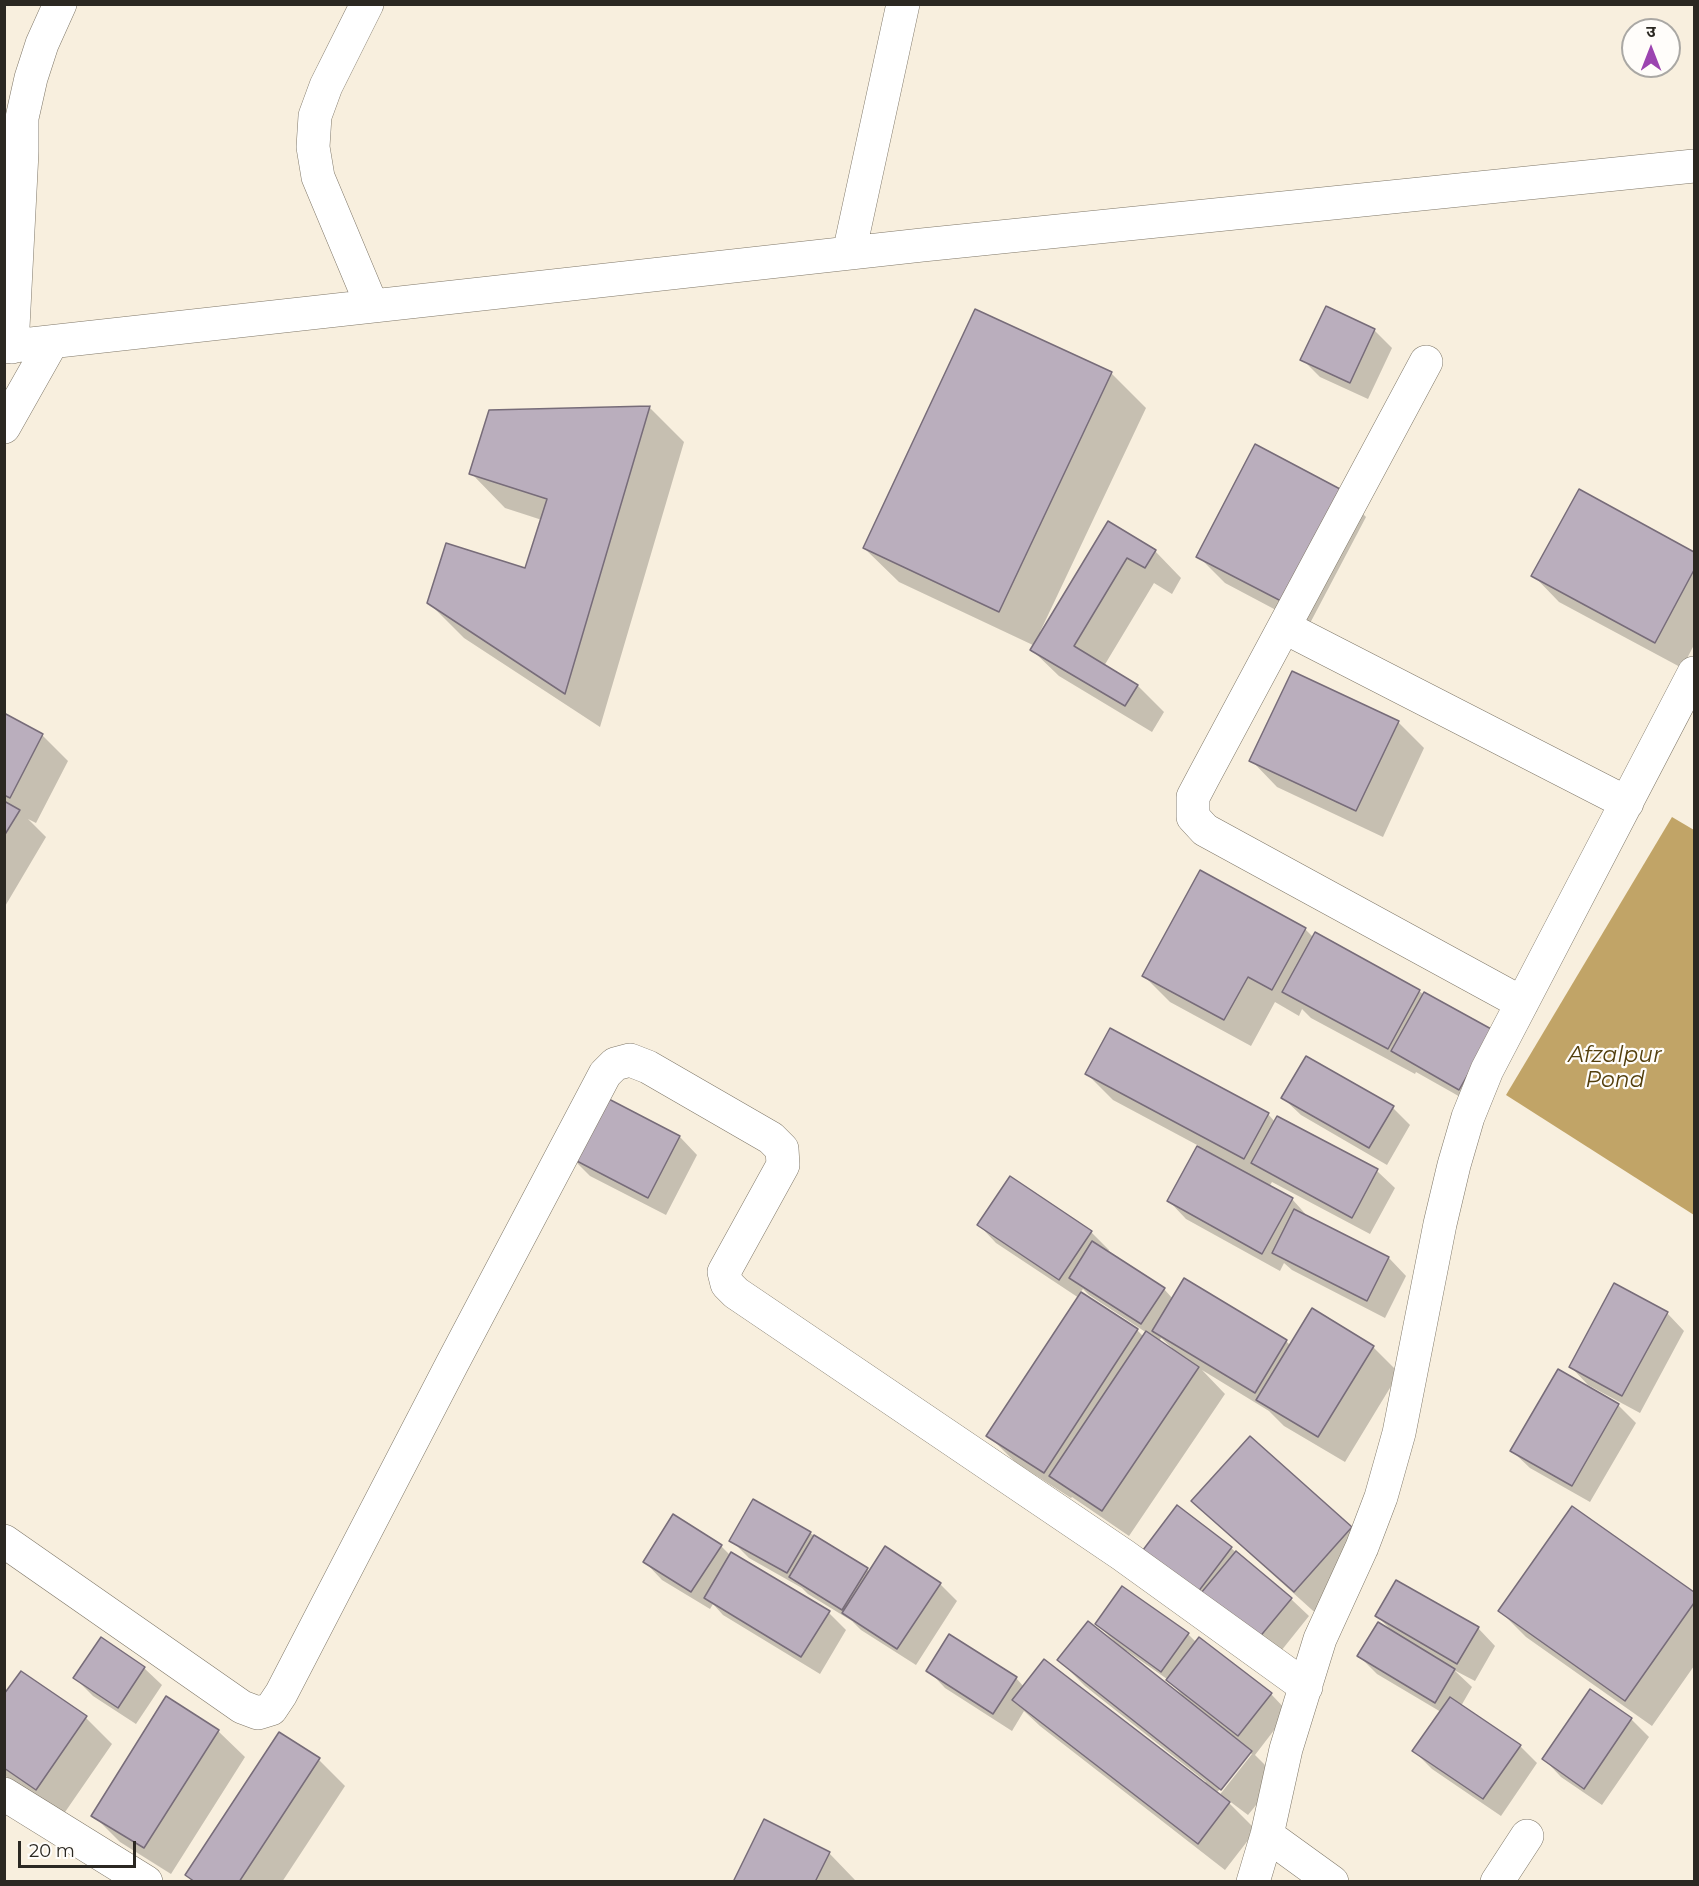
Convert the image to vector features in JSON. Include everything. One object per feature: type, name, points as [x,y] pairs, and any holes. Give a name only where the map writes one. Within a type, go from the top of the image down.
[{"type":"street","points":[[60,4],[30,78],[22,118],[22,152],[8,347],[849,253],[1695,166]]},
{"type":"street","points":[[367,4],[326,86],[315,116],[313,147],[318,177],[372,306]]},
{"type":"street","points":[[849,253],[903,4]]},
{"type":"street","points":[[4,427],[52,342]]},
{"type":"street","points":[[1426,362],[1193,797],[1193,817],[1205,830],[1522,1003]]},
{"type":"street","points":[[1284,627],[1627,803]]},
{"type":"street","points":[[1253,1881],[1268,1835],[1286,1749],[1320,1639],[1362,1547],[1377,1507],[1399,1433],[1440,1224],[1468,1117],[1487,1070],[1695,673]]},
{"type":"street","points":[[4,1541],[242,1707],[258,1713],[271,1709],[282,1694],[605,1074],[615,1064],[630,1060],[648,1067],[771,1138],[782,1149],[783,1165],[724,1272],[727,1284],[736,1293],[1123,1555],[1306,1687]]},
{"type":"street","points":[[4,1794],[146,1881]]},
{"type":"street","points":[[1268,1835],[1332,1881]]},
{"type":"street","points":[[1497,1881],[1527,1836]]},
{"type":"water","name":"Afzalpur Pond","points":[[1672,817],[1694,830],[1694,1215],[1506,1095]]},
{"type":"building","points":[[1326,306],[1375,329],[1350,383],[1300,360]]},
{"type":"building","points":[[975,309],[1112,372],[999,612],[863,548]]},
{"type":"building","points":[[650,406],[565,694],[427,603],[446,543],[525,568],[547,499],[469,474],[489,410]]},
{"type":"building","points":[[1255,444],[1340,489],[1281,601],[1196,557]]},
{"type":"building","points":[[1579,489],[1694,552],[1694,570],[1655,643],[1531,576]]},
{"type":"building","points":[[1108,521],[1156,550],[1145,568],[1127,558],[1074,646],[1138,685],[1125,706],[1030,650]]},
{"type":"building","points":[[1292,671],[1399,721],[1356,811],[1249,761]]},
{"type":"building","points":[[4,713],[43,734],[10,798],[4,795]]},
{"type":"building","points":[[4,801],[20,810],[4,836]]},
{"type":"building","points":[[1200,870],[1306,928],[1272,990],[1248,977],[1224,1020],[1142,976]]},
{"type":"building","points":[[1315,932],[1420,990],[1388,1049],[1282,992]]},
{"type":"building","points":[[1424,992],[1493,1030],[1459,1090],[1391,1051]]},
{"type":"building","points":[[1110,1028],[1269,1113],[1244,1159],[1085,1074]]},
{"type":"building","points":[[1306,1056],[1394,1106],[1369,1148],[1281,1098]]},
{"type":"building","points":[[603,1096],[680,1136],[648,1198],[571,1158]]},
{"type":"building","points":[[1277,1116],[1378,1169],[1352,1218],[1251,1163]]},
{"type":"building","points":[[1197,1146],[1293,1198],[1262,1254],[1167,1201]]},
{"type":"building","points":[[1010,1176],[1092,1231],[1059,1280],[977,1225]]},
{"type":"building","points":[[1294,1209],[1389,1257],[1367,1301],[1272,1253]]},
{"type":"building","points":[[1092,1241],[1165,1288],[1141,1324],[1069,1278]]},
{"type":"building","points":[[1184,1278],[1287,1340],[1255,1393],[1152,1331]]},
{"type":"building","points":[[1614,1283],[1668,1312],[1622,1396],[1569,1367]]},
{"type":"building","points":[[1081,1292],[1138,1329],[1044,1473],[986,1436]]},
{"type":"building","points":[[1312,1308],[1374,1346],[1318,1437],[1256,1400]]},
{"type":"building","points":[[1146,1331],[1199,1367],[1102,1511],[1049,1476]]},
{"type":"building","points":[[1558,1369],[1619,1404],[1572,1486],[1510,1451]]},
{"type":"building","points":[[1250,1436],[1352,1527],[1294,1592],[1191,1501]]},
{"type":"building","points":[[753,1499],[811,1532],[787,1573],[729,1541]]},
{"type":"building","points":[[1177,1505],[1232,1547],[1198,1592],[1143,1550]]},
{"type":"building","points":[[1572,1506],[1694,1592],[1694,1603],[1625,1701],[1498,1611]]},
{"type":"building","points":[[673,1514],[722,1545],[691,1592],[643,1562]]},
{"type":"building","points":[[814,1535],[868,1568],[842,1610],[789,1577]]},
{"type":"building","points":[[885,1546],[941,1583],[897,1649],[842,1613]]},
{"type":"building","points":[[1236,1551],[1292,1598],[1258,1639],[1201,1593]]},
{"type":"building","points":[[731,1552],[830,1611],[801,1657],[704,1598]]},
{"type":"building","points":[[1396,1580],[1479,1627],[1457,1664],[1375,1616]]},
{"type":"building","points":[[1122,1586],[1189,1633],[1161,1672],[1095,1624]]},
{"type":"building","points":[[1088,1621],[1252,1751],[1221,1790],[1057,1660]]},
{"type":"building","points":[[1378,1622],[1455,1669],[1435,1703],[1357,1656]]},
{"type":"building","points":[[949,1634],[1017,1677],[993,1714],[926,1671]]},
{"type":"building","points":[[101,1637],[145,1667],[118,1708],[73,1678]]},
{"type":"building","points":[[1199,1637],[1272,1693],[1238,1736],[1166,1680]]},
{"type":"building","points":[[1044,1659],[1230,1802],[1198,1844],[1012,1700]]},
{"type":"building","points":[[21,1671],[87,1716],[36,1790],[4,1768],[4,1694]]},
{"type":"building","points":[[1590,1689],[1632,1718],[1584,1789],[1542,1759]]},
{"type":"building","points":[[166,1696],[219,1730],[144,1848],[91,1816]]},
{"type":"building","points":[[1450,1697],[1521,1745],[1483,1799],[1412,1751]]},
{"type":"building","points":[[279,1732],[320,1758],[239,1882],[195,1882],[185,1875]]},
{"type":"building","points":[[764,1819],[830,1852],[815,1882],[733,1882]]}]
